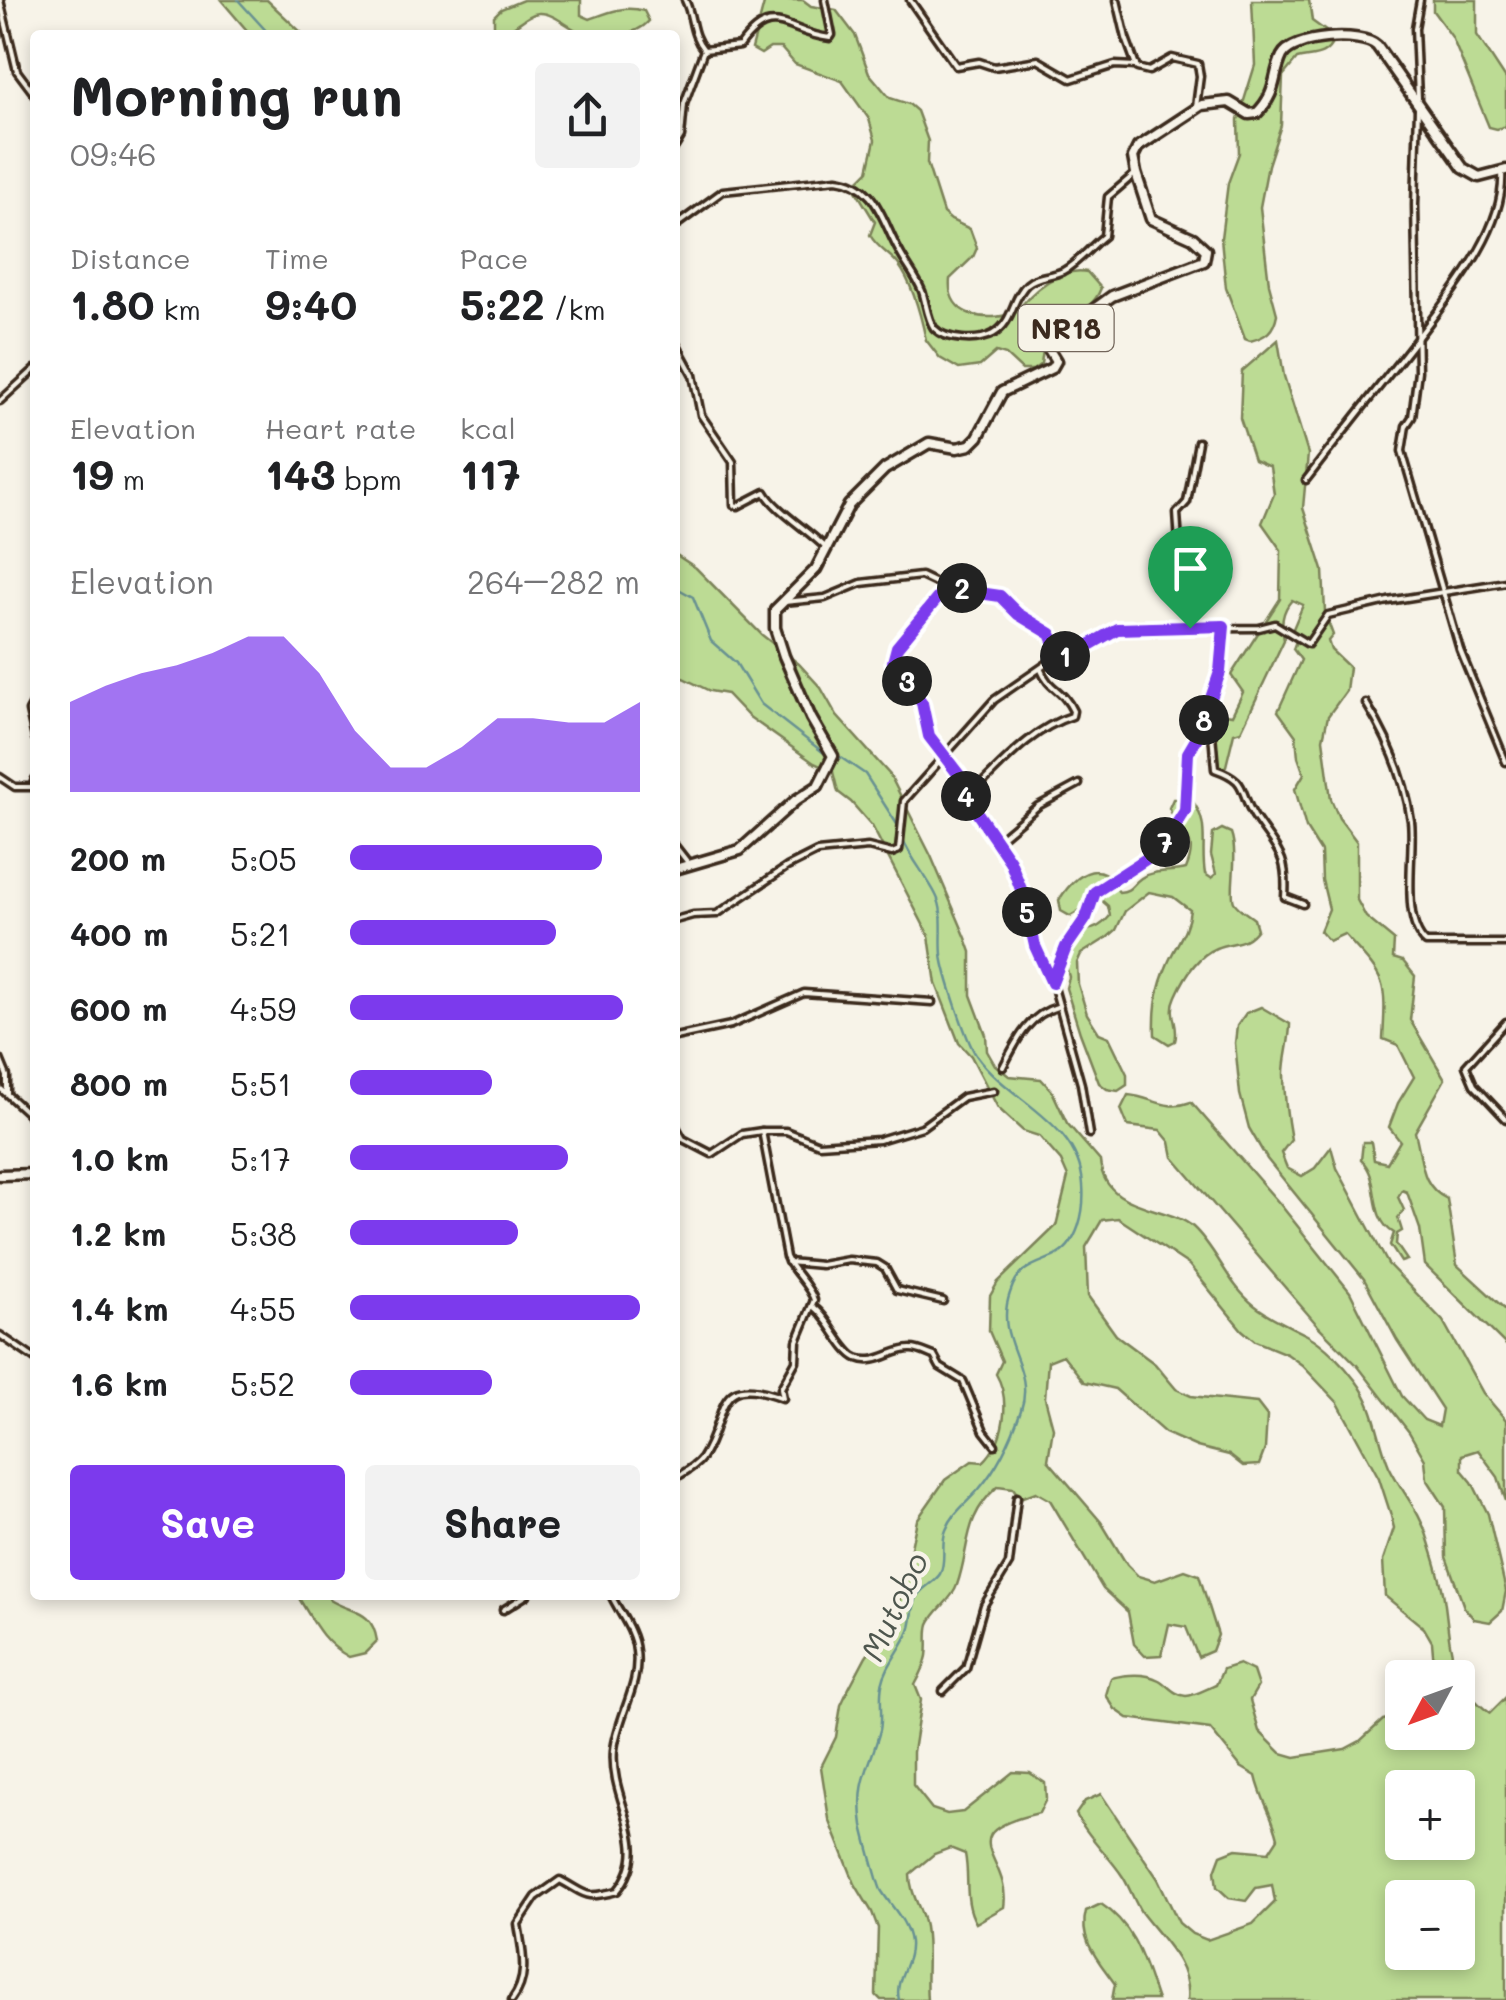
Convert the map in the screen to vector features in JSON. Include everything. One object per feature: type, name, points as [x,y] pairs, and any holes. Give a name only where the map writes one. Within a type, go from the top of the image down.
[{"type":"main road","points":[[1136,173],[1133,157],[1138,148],[1196,107],[1229,102],[1254,114],[1266,102],[1277,81],[1281,58],[1290,48],[1358,36],[1377,46],[1468,173],[1504,176]]},
{"type":"main road","name":"NR18","points":[[779,603],[816,569],[849,506],[885,468],[929,443],[957,448],[970,444],[978,437],[1002,392],[1052,368],[1056,362],[1048,344],[1052,339],[1112,296],[1204,261],[1206,250],[1198,241],[1150,219],[1136,173]]},
{"type":"main road","points":[[680,867],[740,850],[796,800],[818,786],[833,756],[810,718],[784,656],[774,616],[779,603]]},
{"type":"main road","points":[[0,1176],[30,1174]]},
{"type":"street","points":[[0,0],[17,71],[30,88]]},
{"type":"street","points":[[685,0],[692,14],[693,35],[704,50]]},
{"type":"street","points":[[704,50],[740,46],[753,28],[770,22],[830,38],[825,0]]},
{"type":"street","points":[[910,0],[956,66],[979,62],[994,67],[1038,60],[1075,78],[1115,65],[1136,66]]},
{"type":"street","points":[[1117,0],[1136,66],[1143,72],[1172,58],[1195,62],[1200,76],[1196,107]]},
{"type":"street","points":[[1420,0],[1414,62],[1418,105],[1418,371],[1412,417],[1406,426],[1402,451],[1460,650],[1506,762]]},
{"type":"street","points":[[680,139],[684,104],[704,50]]},
{"type":"street","points":[[680,222],[724,191],[838,179],[853,181],[866,192],[888,226],[920,286],[935,329],[946,336],[975,339],[988,337],[1010,319],[1018,294],[1033,280],[1062,272],[1104,236],[1108,197],[1136,173]]},
{"type":"street","points":[[1306,480],[1459,286],[1492,227],[1504,176]]},
{"type":"street","points":[[680,352],[692,375],[704,423],[733,462],[734,505],[764,492],[774,506],[793,517],[828,550]]},
{"type":"street","points":[[0,400],[30,373]]},
{"type":"street","points":[[1190,628],[1188,606],[1179,590],[1173,558],[1179,543],[1177,513],[1187,502],[1198,442]]},
{"type":"street","points":[[779,603],[825,598],[861,582],[922,576],[946,588],[1000,596],[1018,614],[1051,634],[1061,657]]},
{"type":"street","points":[[680,919],[717,914],[787,867],[817,852],[868,847],[892,853],[900,850],[902,805],[994,700],[1061,657],[1072,655],[1117,629],[1259,628],[1275,624],[1308,644],[1328,615],[1506,582]]},
{"type":"street","points":[[946,588],[893,656],[922,703],[926,730],[959,775],[967,798],[998,840],[1017,879],[1081,1084],[1089,1134]]},
{"type":"street","points":[[1052,983],[1095,892],[1160,850],[1183,814],[1188,753],[1198,736],[1220,672],[1224,626]]},
{"type":"street","points":[[967,798],[1052,722],[1072,716],[1069,702],[1058,688],[1047,684],[1041,670]]},
{"type":"street","points":[[1366,704],[1401,773],[1412,824],[1411,898],[1420,939],[1426,944],[1506,943]]},
{"type":"street","points":[[1209,705],[1216,769],[1229,772],[1240,784],[1254,816],[1279,850],[1286,876],[1285,897],[1303,904]]},
{"type":"street","points":[[0,778],[16,787],[30,788]]},
{"type":"street","points":[[998,840],[1049,798],[1079,784]]},
{"type":"street","points":[[680,852],[690,864]]},
{"type":"street","points":[[680,1036],[731,1025],[804,993],[932,1002]]},
{"type":"street","points":[[1003,1068],[1024,1030],[1044,1011],[1057,1007]]},
{"type":"street","points":[[1506,1022],[1466,1066],[1474,1085],[1506,1120]]},
{"type":"street","points":[[0,1059],[7,1076],[7,1093]]},
{"type":"street","points":[[0,1088],[30,1115]]},
{"type":"street","points":[[680,1132],[712,1154],[742,1134],[762,1131],[786,1131],[819,1144],[879,1140],[922,1128],[963,1098],[994,1091]]},
{"type":"street","points":[[680,1474],[701,1459],[729,1396],[743,1388],[760,1389],[783,1398],[781,1388],[796,1361],[797,1341],[812,1306],[814,1294],[788,1262],[762,1131]]},
{"type":"street","points":[[788,1262],[821,1265],[858,1260],[877,1264],[885,1268],[897,1290],[943,1301]]},
{"type":"street","points":[[812,1306],[841,1338],[849,1354],[859,1359],[872,1361],[912,1349],[934,1356],[940,1367],[963,1381],[984,1431],[995,1445]]},
{"type":"street","points":[[0,1335],[30,1355]]},
{"type":"street","points":[[943,1691],[966,1668],[984,1605],[1010,1564],[1017,1497]]},
{"type":"street","points":[[503,1610],[519,1600]]},
{"type":"street","points":[[512,2000],[520,1989],[524,1972],[518,1924],[536,1898],[560,1880],[582,1895],[600,1896],[616,1890],[634,1863],[634,1847],[618,1797],[614,1750],[636,1667],[636,1651],[626,1620],[614,1600]]},
{"type":"green space","points":[[221,0],[267,0],[299,30],[247,30]]},
{"type":"green space","points":[[523,0],[581,0],[581,15],[590,19],[630,9],[644,11],[649,21],[636,30],[577,30],[539,13],[508,30],[500,30],[494,27],[494,16]]},
{"type":"green space","points":[[765,0],[803,0],[811,6],[836,10],[855,35],[869,73],[890,98],[917,111],[928,141],[927,163],[943,213],[970,229],[977,248],[950,279],[955,302],[962,309],[982,317],[1017,312],[1047,282],[1077,271],[1087,272],[1101,288],[1086,308],[1051,332],[1041,364],[1033,370],[1022,370],[1006,355],[996,352],[980,366],[959,369],[940,358],[926,340],[908,281],[898,264],[870,235],[875,222],[853,186],[868,171],[875,140],[869,119],[842,81],[795,64],[781,48],[770,48],[761,54],[752,49]]},
{"type":"green space","points":[[1252,0],[1309,0],[1312,21],[1333,41],[1322,54],[1297,59],[1283,76],[1281,125],[1260,207],[1269,284],[1277,314],[1268,332],[1250,341],[1245,339],[1226,288],[1221,238],[1228,183],[1239,153],[1238,120],[1255,65]]},
{"type":"green space","points":[[1433,0],[1477,0],[1477,35],[1506,79],[1506,126],[1497,129],[1489,127],[1452,37],[1433,11]]},
{"type":"green space","points":[[1278,340],[1284,376],[1308,454],[1303,508],[1323,570],[1325,612],[1307,642],[1292,631],[1303,605],[1292,600],[1288,605],[1283,619],[1284,640],[1241,731],[1234,733],[1226,766],[1220,769],[1214,743],[1220,713],[1232,715],[1243,692],[1231,675],[1280,599],[1281,550],[1262,523],[1274,494],[1270,467],[1254,460],[1240,418],[1242,371]]},
{"type":"green space","points":[[680,557],[696,568],[762,635],[799,664],[821,688],[837,716],[890,775],[966,938],[971,952],[971,995],[986,1035],[987,1051],[995,1065],[1009,1076],[1041,1079],[1052,1091],[1067,1123],[1100,1161],[1104,1178],[1113,1190],[1193,1227],[1245,1297],[1266,1314],[1320,1344],[1363,1391],[1389,1466],[1428,1539],[1441,1583],[1454,1660],[1434,1660],[1432,1642],[1424,1628],[1385,1596],[1383,1561],[1394,1528],[1379,1478],[1338,1403],[1302,1365],[1242,1330],[1189,1265],[1118,1218],[1102,1220],[1086,1247],[1088,1296],[1116,1335],[1155,1364],[1176,1389],[1191,1396],[1257,1403],[1267,1416],[1265,1449],[1259,1465],[1243,1466],[1229,1455],[1165,1433],[1115,1389],[1084,1382],[1063,1355],[1048,1361],[1045,1398],[1053,1428],[1048,1460],[1101,1522],[1138,1576],[1155,1581],[1185,1570],[1199,1575],[1218,1635],[1212,1651],[1198,1657],[1186,1627],[1169,1624],[1162,1655],[1145,1656],[1134,1644],[1128,1612],[1103,1589],[1050,1500],[1036,1492],[1020,1498],[1013,1488],[998,1486],[986,1498],[969,1533],[955,1591],[929,1624],[927,1656],[915,1685],[921,1700],[913,1752],[913,1785],[932,1809],[947,1814],[963,1812],[1013,1772],[1030,1773],[1045,1783],[1046,1799],[1039,1813],[995,1829],[989,1839],[1004,1889],[1004,1907],[976,1923],[968,1898],[965,1854],[950,1848],[934,1854],[910,1874],[925,1927],[927,2000],[881,2000],[876,1995],[878,1928],[829,1819],[821,1767],[836,1737],[841,1705],[849,1688],[866,1656],[896,1616],[917,1520],[945,1480],[972,1461],[983,1462],[1001,1432],[1003,1396],[996,1374],[1002,1361],[989,1331],[990,1296],[998,1282],[1056,1226],[1068,1177],[1061,1161],[1039,1136],[1023,1131],[998,1108],[971,1056],[959,1043],[936,984],[929,936],[872,826],[838,792],[833,772],[748,716],[727,694],[710,691],[680,676]]},
{"type":"green space","points":[[1327,619],[1333,635],[1328,641],[1331,650],[1349,667],[1346,691],[1328,716],[1323,739],[1331,799],[1357,842],[1357,900],[1366,917],[1394,940],[1393,958],[1403,961],[1415,976],[1410,1020],[1445,1079],[1415,1132],[1421,1162],[1431,1187],[1447,1199],[1457,1265],[1506,1310],[1506,1345],[1425,1265],[1420,1229],[1407,1192],[1402,1190],[1398,1197],[1404,1210],[1398,1218],[1402,1231],[1397,1234],[1396,1244],[1407,1260],[1401,1262],[1390,1245],[1394,1233],[1380,1218],[1371,1177],[1361,1160],[1363,1142],[1371,1142],[1374,1160],[1387,1163],[1400,1141],[1389,1127],[1414,1077],[1398,1045],[1383,1039],[1383,990],[1375,971],[1344,934],[1329,941],[1320,931],[1329,909],[1321,852],[1306,828],[1295,789],[1304,774],[1296,736],[1278,711],[1301,660],[1293,649],[1296,641],[1310,648]]},
{"type":"green space","points":[[1173,799],[1191,799],[1197,808],[1203,826],[1205,874],[1211,878],[1216,874],[1211,855],[1213,834],[1222,829],[1231,833],[1234,902],[1254,919],[1257,929],[1243,941],[1209,952],[1192,968],[1174,1003],[1176,1035],[1169,1044],[1155,1035],[1157,998],[1190,910],[1173,897],[1149,892],[1125,911],[1116,930],[1081,954],[1077,963],[1078,984],[1087,1014],[1099,1033],[1109,1037],[1127,1074],[1127,1085],[1118,1091],[1107,1089],[1099,1083],[1080,1033],[1066,988],[1069,977],[1061,948],[1064,937],[1104,922],[1110,916],[1108,906],[1100,899],[1070,916],[1061,911],[1059,900],[1072,883],[1090,872],[1106,874],[1119,892],[1146,875],[1186,869],[1190,842],[1169,808]]},
{"type":"green space","points":[[1261,1007],[1290,1024],[1284,1074],[1291,1140],[1281,1153],[1287,1168],[1302,1176],[1315,1168],[1331,1147],[1337,1168],[1388,1264],[1443,1321],[1483,1393],[1506,1420],[1506,1501],[1498,1477],[1478,1450],[1462,1455],[1462,1470],[1488,1514],[1506,1591],[1502,1611],[1490,1622],[1474,1619],[1464,1607],[1446,1557],[1445,1507],[1427,1479],[1425,1460],[1409,1432],[1357,1365],[1319,1327],[1173,1157],[1170,1142],[1160,1130],[1128,1126],[1121,1109],[1128,1095],[1166,1105],[1191,1102],[1350,1292],[1402,1396],[1424,1420],[1439,1426],[1442,1409],[1397,1340],[1364,1279],[1267,1159],[1249,1128],[1240,1094],[1235,1043],[1237,1026],[1246,1013]]},
{"type":"green space","points":[[300,1600],[330,1600],[366,1618],[377,1641],[365,1653],[349,1657],[325,1638]]},
{"type":"green space","points":[[1239,1664],[1253,1671],[1258,1686],[1250,1700],[1259,1731],[1281,1753],[1295,1757],[1345,1749],[1383,1720],[1385,1750],[1475,1750],[1475,1700],[1490,1713],[1506,1697],[1506,2000],[1187,2000],[1179,1963],[1076,1814],[1085,1801],[1101,1794],[1158,1879],[1179,1923],[1207,1940],[1253,1924],[1275,1902],[1272,1885],[1256,1888],[1246,1901],[1229,1898],[1217,1887],[1215,1871],[1221,1855],[1236,1849],[1269,1852],[1278,1838],[1256,1776],[1241,1767],[1210,1729],[1128,1718],[1115,1709],[1106,1695],[1111,1678],[1147,1676],[1178,1694],[1190,1696],[1216,1685],[1223,1669]]},
{"type":"green space","points":[[1101,1904],[1131,1934],[1157,2000],[1112,2000],[1115,1984],[1092,1950],[1085,1931],[1086,1911]]},
{"type":"waterway","name":"Mutobo","points":[[238,0],[265,30]]},
{"type":"waterway","name":"Mutobo","points":[[680,590],[693,597],[711,641],[736,663],[761,704],[824,753]]},
{"type":"waterway","name":"Mutobo","points":[[840,757],[865,774],[900,829]]},
{"type":"waterway","name":"Mutobo","points":[[899,2000],[910,1942],[902,1921],[879,1886],[861,1810],[863,1785],[880,1730],[882,1685],[909,1631],[918,1595],[940,1574],[949,1524],[992,1471],[1021,1410],[1023,1380],[1010,1340],[1006,1310],[1013,1285],[1026,1269],[1069,1245],[1081,1216],[1083,1195],[1079,1163],[1069,1144],[976,1055],[944,964],[939,902],[902,837]]},
{"type":"route","points":[[946,588],[974,590],[1006,599],[1018,614],[1048,630],[1061,657],[1072,655],[1117,629],[1190,628],[1224,626],[1220,672],[1198,736],[1188,753],[1185,811],[1160,850],[1095,892],[1052,983],[1035,946],[1024,897],[1010,861],[967,798],[959,775],[929,736],[920,698],[893,662],[894,651],[946,588]]}]
